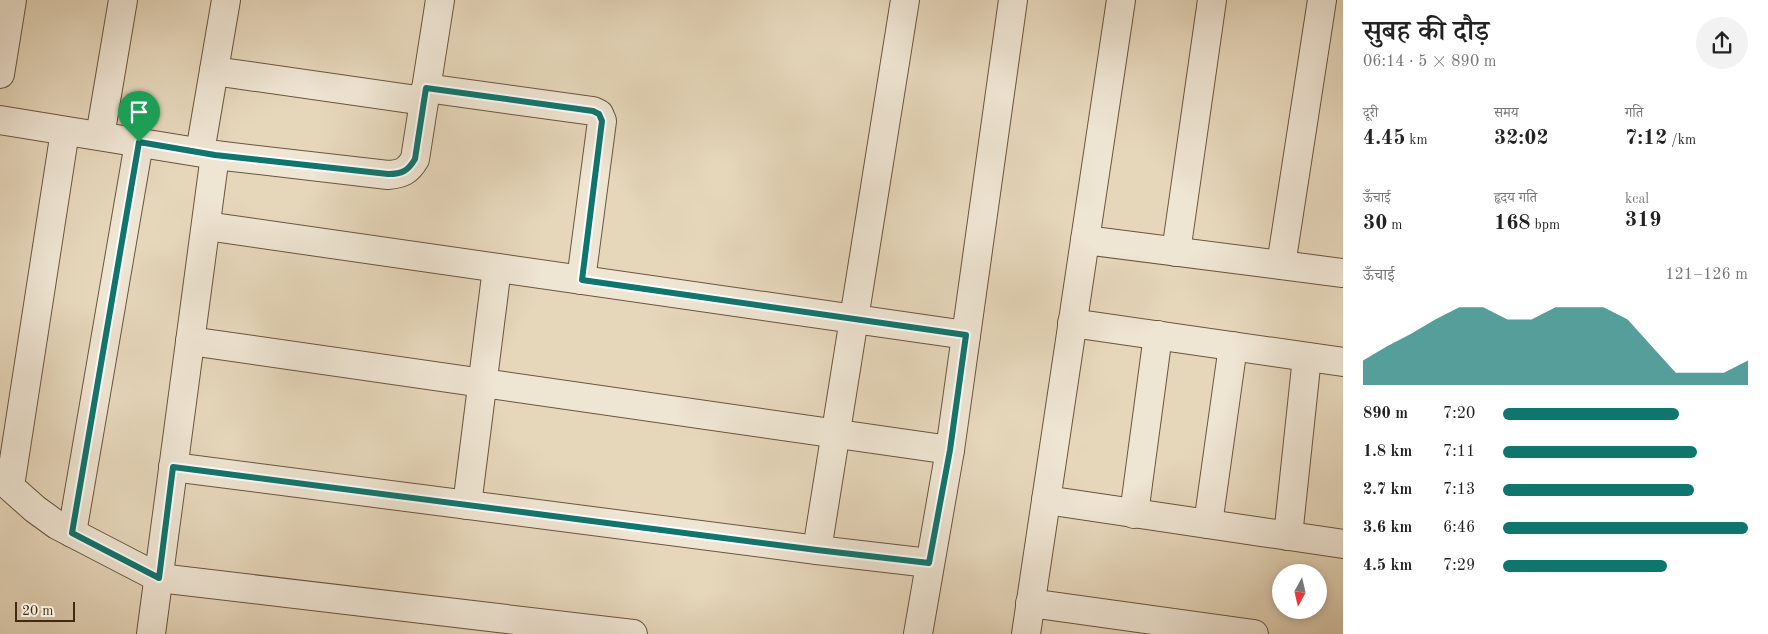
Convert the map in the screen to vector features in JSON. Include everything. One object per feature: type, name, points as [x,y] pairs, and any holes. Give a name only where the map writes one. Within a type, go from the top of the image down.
[{"type":"street","points":[[0,74],[12,0]]},
{"type":"street","points":[[100,136],[123,0]]},
{"type":"street","points":[[151,634],[206,226],[207,153],[214,71],[226,0]]},
{"type":"street","points":[[0,120],[207,153],[400,174],[410,168],[415,159],[440,0]]},
{"type":"street","points":[[817,550],[904,0]]},
{"type":"street","points":[[918,634],[950,450],[1013,0]]},
{"type":"street","points":[[1026,634],[1121,0]]},
{"type":"street","points":[[1176,252],[1212,0]]},
{"type":"street","points":[[1281,265],[1322,0]]},
{"type":"street","points":[[214,71],[593,111],[599,114],[602,121],[582,280]]},
{"type":"street","points":[[65,131],[5,482],[35,509],[57,525],[159,578],[633,634]]},
{"type":"street","points":[[72,533],[139,142]]},
{"type":"street","points":[[206,226],[966,335]]},
{"type":"street","points":[[1085,240],[1343,273]]},
{"type":"street","points":[[467,504],[497,268]]},
{"type":"street","points":[[1072,323],[1343,362]]},
{"type":"street","points":[[1134,514],[1158,335]]},
{"type":"street","points":[[190,341],[950,450]]},
{"type":"street","points":[[1208,524],[1233,346]]},
{"type":"street","points":[[1288,536],[1307,357]]},
{"type":"street","points":[[173,467],[929,563]]},
{"type":"street","points":[[1046,500],[1343,544]]},
{"type":"street","points":[[1030,603],[1254,634]]},
{"type":"route","points":[[426,88],[593,111],[599,114],[602,121],[582,280],[966,335],[950,450],[929,563],[173,467],[159,578],[72,533],[139,142],[215,155],[400,174],[410,168],[415,159],[426,88]]}]
